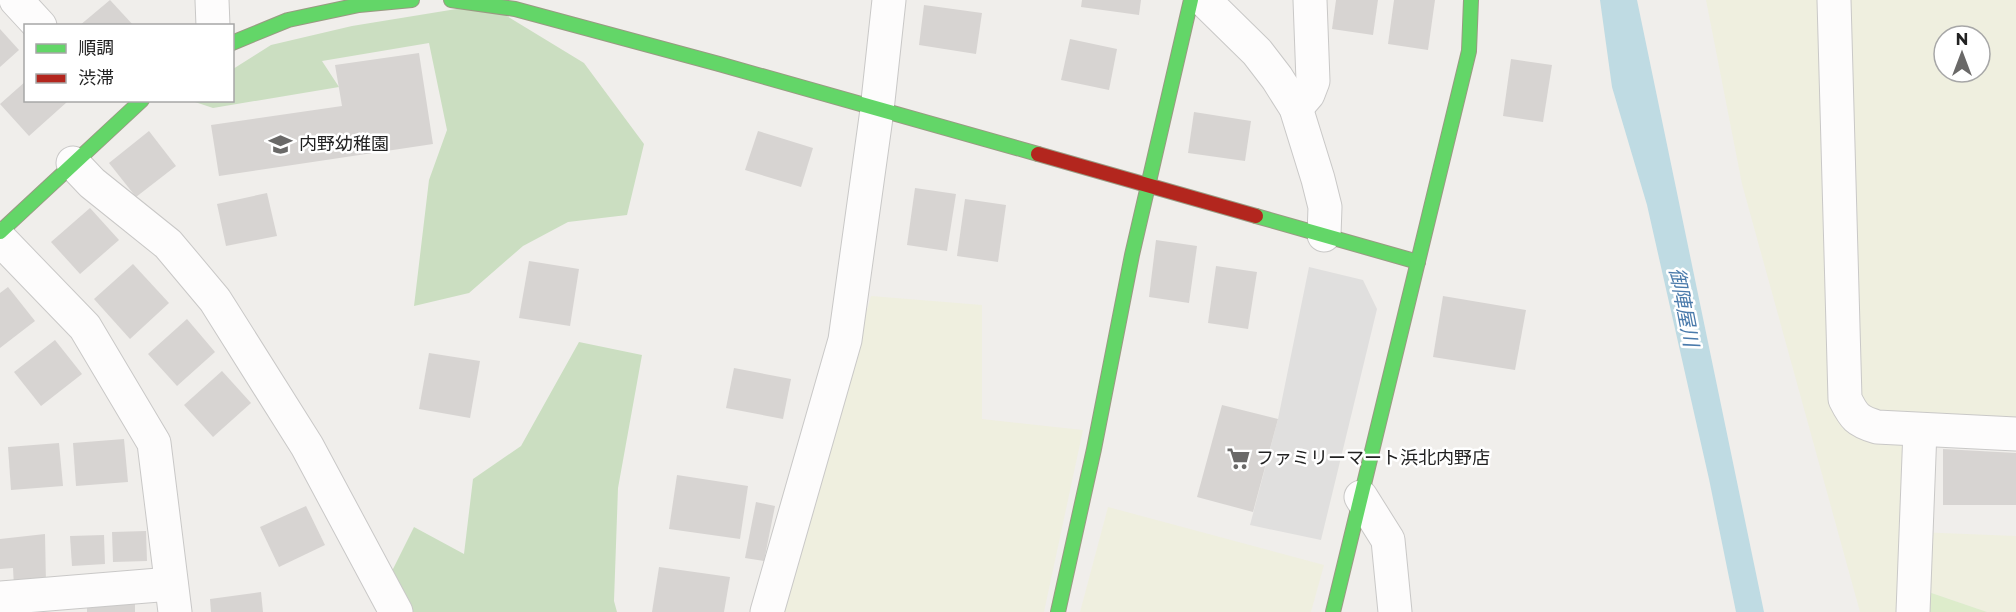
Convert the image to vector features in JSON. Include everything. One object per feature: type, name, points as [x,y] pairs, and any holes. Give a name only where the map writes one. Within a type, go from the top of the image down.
[{"type":"street","points":[[16,0],[38,24]]},
{"type":"street","points":[[212,0],[213,24]]},
{"type":"street","points":[[234,42],[298,10],[412,0]]},
{"type":"street","points":[[452,0],[515,9],[742,70],[1418,262]]},
{"type":"street","points":[[767,612],[845,340],[877,110],[889,0]]},
{"type":"street","points":[[1058,612],[1094,449],[1132,255],[1191,0]]},
{"type":"street","points":[[1204,0],[1257,52],[1296,108],[1325,207],[1324,235]]},
{"type":"street","points":[[1296,108],[1308,94],[1313,81],[1310,0]]},
{"type":"street","points":[[1333,612],[1468,51],[1471,0]]},
{"type":"street","points":[[1834,0],[1845,399],[1852,414],[1862,423],[1877,427],[2016,434]]},
{"type":"street","points":[[0,232],[72,163],[126,105]]},
{"type":"street","points":[[72,163],[99,189],[168,244],[215,300],[307,446],[396,612]]},
{"type":"street","points":[[0,239],[85,327],[154,443],[173,598],[0,598]]},
{"type":"street","points":[[1913,612],[1920,430]]},
{"type":"street","points":[[1361,497],[1388,540],[1395,612]]},
{"type":"green space","points":[[1706,0],[2016,0],[2016,428],[1920,430],[1903,612],[1860,612],[1742,184]]},
{"type":"green space","points":[[487,4],[584,63],[644,144],[627,215],[568,222],[523,246],[469,293],[414,306],[429,180],[447,130],[429,43],[322,61],[339,87],[213,108],[195,102],[234,102],[234,68],[271,45],[352,26]]},
{"type":"green space","points":[[871,296],[982,305],[982,419],[1083,430],[1044,612],[779,612]]},
{"type":"green space","points":[[579,342],[642,355],[618,488],[614,601],[617,612],[404,612],[392,571],[414,527],[464,554],[473,479],[521,446]]},
{"type":"green space","points":[[1108,507],[1324,565],[1311,612],[1080,612]]},
{"type":"green space","points":[[1916,532],[2016,536],[2016,612],[1987,612],[1914,587]]},
{"type":"green space","points":[[1914,587],[1987,612],[1913,612]]},
{"type":"shaded area","points":[[1309,267],[1363,280],[1377,309],[1321,540],[1250,525],[1278,419]]},
{"type":"water","name":"御陣屋川","points":[[1600,0],[1637,0],[1764,612],[1736,612],[1709,479],[1647,205],[1612,87]]},
{"type":"building","points":[[110,0],[132,24],[81,24]]},
{"type":"building","points":[[1082,0],[1141,0],[1139,15],[1081,7]]},
{"type":"building","points":[[1336,0],[1378,0],[1373,35],[1332,29]]},
{"type":"building","points":[[1394,0],[1435,0],[1428,50],[1388,44]]},
{"type":"building","points":[[924,5],[982,13],[976,54],[919,45]]},
{"type":"building","points":[[0,29],[19,50],[0,67]]},
{"type":"building","points":[[1070,39],[1117,49],[1109,90],[1061,80]]},
{"type":"building","points":[[419,53],[433,144],[219,176],[211,125],[342,106],[335,65]]},
{"type":"building","points":[[1511,59],[1552,65],[1543,122],[1503,116]]},
{"type":"building","points":[[24,83],[24,102],[67,102],[29,136],[0,104]]},
{"type":"building","points":[[1194,112],[1251,121],[1245,161],[1188,153]]},
{"type":"building","points":[[149,131],[176,166],[136,197],[109,163]]},
{"type":"building","points":[[758,131],[813,148],[801,187],[745,170]]},
{"type":"building","points":[[915,188],[956,194],[947,251],[907,245]]},
{"type":"building","points":[[267,193],[277,236],[226,246],[217,204]]},
{"type":"building","points":[[965,199],[1006,205],[998,262],[957,256]]},
{"type":"building","points":[[90,208],[119,240],[80,274],[51,242]]},
{"type":"building","points":[[1156,240],[1197,246],[1189,303],[1149,297]]},
{"type":"building","points":[[529,261],[579,269],[570,326],[519,318]]},
{"type":"building","points":[[133,264],[169,303],[130,339],[94,299]]},
{"type":"building","points":[[1216,266],[1257,272],[1248,329],[1208,323]]},
{"type":"building","points":[[8,287],[35,321],[0,348],[0,293]]},
{"type":"building","points":[[1443,296],[1526,310],[1515,370],[1433,357]]},
{"type":"building","points":[[187,319],[215,352],[177,386],[148,354]]},
{"type":"building","points":[[55,340],[82,374],[41,406],[14,372]]},
{"type":"building","points":[[429,353],[480,361],[470,418],[419,409]]},
{"type":"building","points":[[734,368],[791,379],[783,419],[726,408]]},
{"type":"building","points":[[222,371],[251,403],[213,437],[184,405]]},
{"type":"building","name":"ファミリーマート浜北内野店","points":[[1222,405],[1278,419],[1253,512],[1197,497]]},
{"type":"building","points":[[124,439],[128,482],[76,486],[73,443]]},
{"type":"building","points":[[59,443],[63,486],[11,490],[8,447]]},
{"type":"building","points":[[1943,449],[2016,453],[2016,505],[1943,505]]},
{"type":"building","points":[[677,475],[748,486],[740,539],[669,529]]},
{"type":"building","points":[[756,502],[775,506],[764,561],[745,558]]},
{"type":"building","points":[[306,506],[325,545],[279,567],[260,527]]},
{"type":"building","points":[[146,531],[147,561],[113,562],[112,532]]},
{"type":"building","points":[[45,534],[46,584],[14,587],[13,568],[0,569],[0,539]]},
{"type":"building","points":[[104,535],[105,564],[72,566],[70,536]]},
{"type":"building","points":[[659,567],[730,577],[724,612],[652,612]]},
{"type":"building","points":[[261,592],[263,612],[211,612],[210,599]]},
{"type":"building","points":[[135,603],[135,612],[87,612],[87,608]]},
{"type":"traffic: fast","points":[[234,42],[288,20],[359,5],[412,0]]},
{"type":"traffic: fast","points":[[451,0],[515,9],[1038,154]]},
{"type":"traffic: fast","points":[[1058,612],[1094,449],[1132,255],[1191,0]]},
{"type":"traffic: fast","points":[[1333,612],[1469,51],[1471,0]]},
{"type":"traffic: fast","points":[[0,232],[140,102]]},
{"type":"traffic: fast","points":[[1256,216],[1418,262]]},
{"type":"traffic: jam","points":[[1038,154],[1256,216]]},
{"type":"place","name":"内野幼稚園","points":[[281,144]]},
{"type":"place","name":"ファミリーマート浜北内野店","points":[[1238,458]]}]
